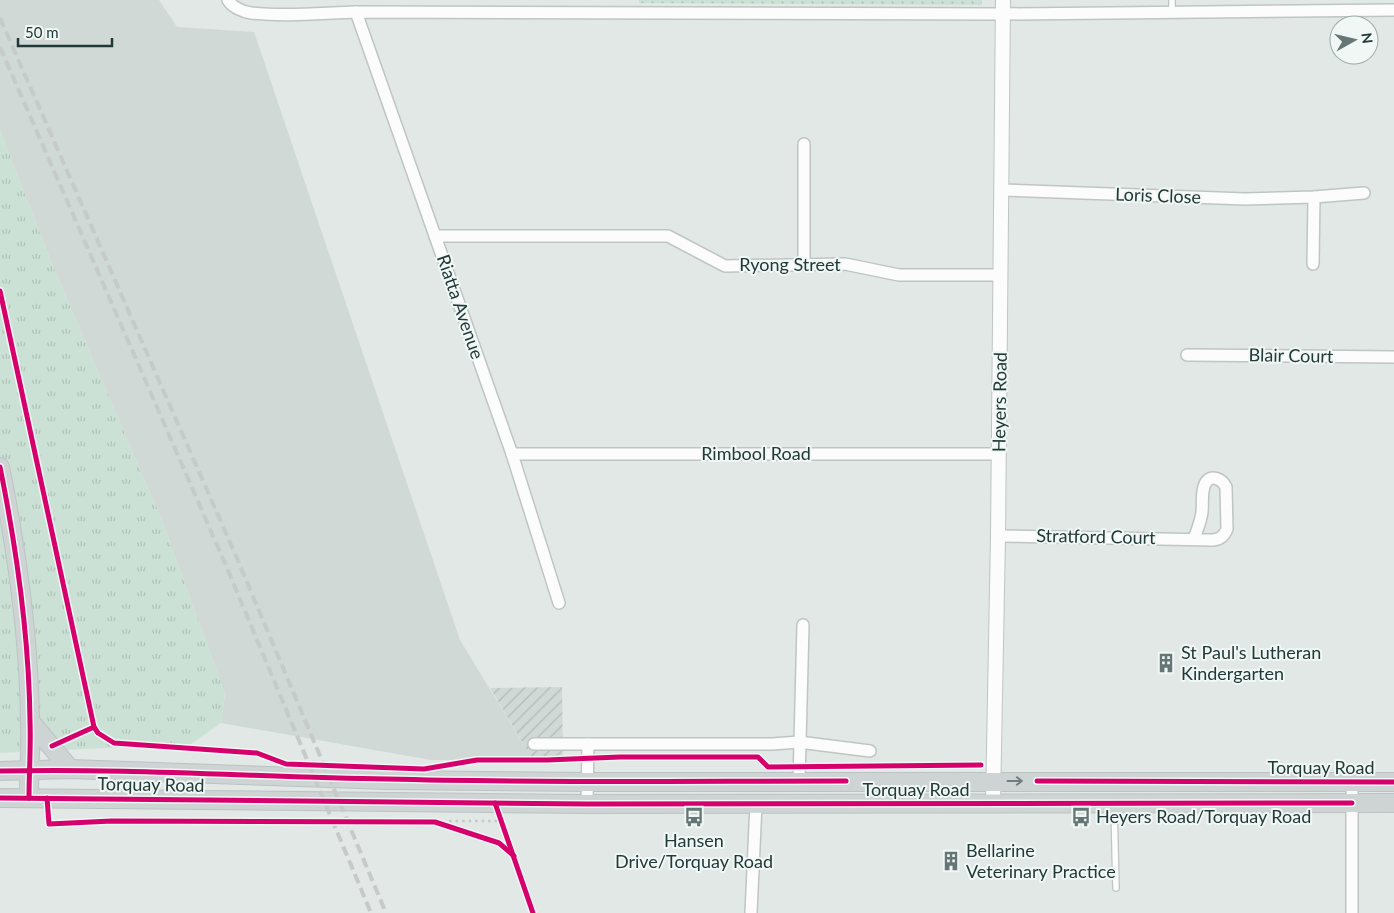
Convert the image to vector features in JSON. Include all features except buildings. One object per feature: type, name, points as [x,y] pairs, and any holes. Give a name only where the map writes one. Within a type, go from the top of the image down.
[{"type":"main road","points":[[0,467],[22,596],[30,721],[29,798]]},
{"type":"main road","points":[[30,721],[70,769]]},
{"type":"main road","name":"Torquay Road","points":[[0,771],[70,769],[388,780],[587,782],[1394,782]]},
{"type":"main road","name":"Torquay Road","points":[[0,798],[587,804],[1394,803]]},
{"type":"street","points":[[228,0],[229,3],[240,10],[249,13],[284,14],[1004,7],[1172,12],[1394,10]]},
{"type":"street","points":[[548,0],[548,12]]},
{"type":"street","name":"Heyers Road","points":[[993,804],[1004,7]]},
{"type":"street","name":"Riatta Avenue","points":[[356,12],[512,454],[559,603]]},
{"type":"street","points":[[804,144],[804,265]]},
{"type":"street","name":"Loris Close","points":[[1002,190],[1236,199],[1314,197],[1364,193]]},
{"type":"street","points":[[1313,264],[1314,197]]},
{"type":"street","name":"Ryong Street","points":[[436,236],[668,236],[725,266],[845,264],[899,275],[1001,275]]},
{"type":"street","name":"Blair Court","points":[[1188,355],[1394,357]]},
{"type":"street","name":"Rimbool Road","points":[[512,454],[999,454]]},
{"type":"street","name":"Stratford Court","points":[[998,536],[1194,539],[1219,539],[1225,535],[1227,529],[1226,487],[1220,479],[1210,479],[1205,482],[1202,511],[1194,539]]},
{"type":"street","points":[[799,782],[803,625]]},
{"type":"street","points":[[534,744],[772,744],[799,742],[870,751]]},
{"type":"street","points":[[587,804],[588,744]]},
{"type":"street","points":[[1352,782],[1352,913]]},
{"type":"street","points":[[752,913],[756,804]]},
{"type":"lane","points":[[1172,0],[1172,12]]},
{"type":"lane","points":[[1114,803],[1116,888]]},
{"type":"path","points":[[495,803],[504,830]]},
{"type":"path","points":[[443,825],[448,821],[501,821]]},
{"type":"path","points":[[443,825],[455,829]]},
{"type":"shaded area","points":[[0,0],[159,0],[177,27],[254,32],[460,640],[533,760],[431,760],[221,723],[225,694],[161,518],[52,264],[0,130]]},
{"type":"shaded area","points":[[562,687],[563,760],[533,760],[490,688]]},
{"type":"green space","points":[[639,0],[982,0],[982,5],[639,3]]},
{"type":"green space","points":[[0,130],[52,264],[161,518],[225,694],[221,723],[191,744],[0,753]]},
{"type":"railway","points":[[0,18],[239,563],[386,913]]},
{"type":"railway","points":[[0,47],[227,568],[371,913]]},
{"type":"cycle path","points":[[0,291],[94,727],[52,746]]},
{"type":"cycle path","points":[[0,467],[12,530],[25,625],[30,721],[29,798]]},
{"type":"cycle path","points":[[94,727],[98,733],[114,743],[257,753],[286,764],[424,769],[477,760],[758,757],[768,767],[981,765]]},
{"type":"cycle path","points":[[0,771],[48,770],[502,781],[846,781]]},
{"type":"cycle path","points":[[1037,781],[1394,782]]},
{"type":"cycle path","points":[[0,798],[587,804],[1352,803]]},
{"type":"cycle path","points":[[47,798],[49,824],[112,821],[435,822],[499,843],[514,856]]},
{"type":"cycle path","points":[[495,803],[533,913]]},
{"type":"place","name":"St Paul's Lutheran Kindergarten","points":[[1166,663]]},
{"type":"place","name":"Hansen Drive/Torquay Road","points":[[694,817]]},
{"type":"place","name":"Heyers Road/Torquay Road","points":[[1081,817]]},
{"type":"place","name":"Bellarine Veterinary Practice","points":[[951,861]]}]
